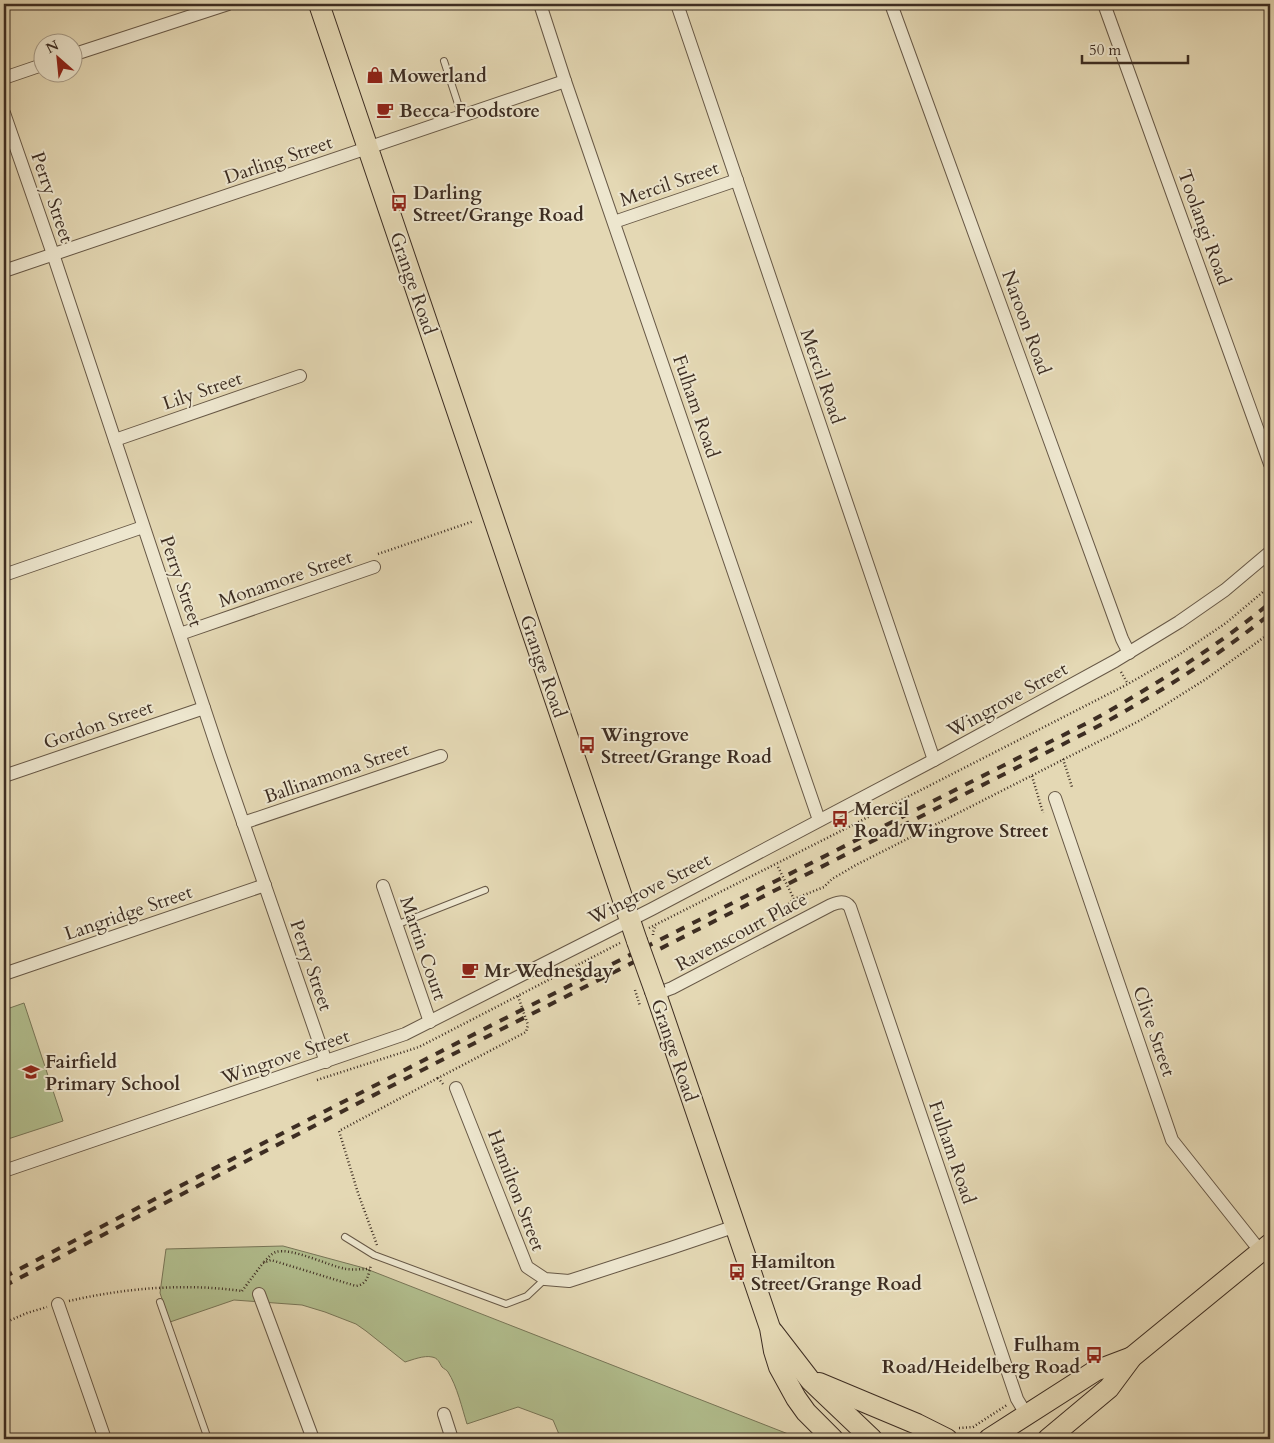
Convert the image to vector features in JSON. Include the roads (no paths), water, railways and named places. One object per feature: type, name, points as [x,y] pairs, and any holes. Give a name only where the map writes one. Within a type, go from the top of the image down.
[{"type":"main road","name":"Grange Road","points":[[319,4],[630,936],[655,992],[736,1226],[770,1328],[779,1367],[806,1412],[833,1439]]},
{"type":"main road","points":[[1048,1439],[1110,1388],[1132,1357],[1265,1248]]},
{"type":"main road","name":"Grange Road","points":[[770,1328],[810,1380],[872,1439]]},
{"type":"main road","points":[[989,1439],[1022,1407],[1095,1371],[1132,1357]]},
{"type":"main road","points":[[810,1380],[917,1424],[945,1438]]},
{"type":"street","points":[[82,52],[228,4]]},
{"type":"street","name":"Fulham Road","points":[[540,4],[819,820]]},
{"type":"street","name":"Mercil Road","points":[[677,4],[934,760]]},
{"type":"street","name":"Naroon Road","points":[[891,4],[1129,653]]},
{"type":"street","name":"Toolangi Road","points":[[1104,4],[1270,464]]},
{"type":"street","points":[[4,78],[32,68]]},
{"type":"street","name":"Darling Street","points":[[4,271],[565,81]]},
{"type":"street","name":"Perry Street","points":[[4,113],[243,823],[326,1062]]},
{"type":"street","name":"Mercil Street","points":[[614,222],[737,180]]},
{"type":"street","name":"Lily Street","points":[[115,440],[300,376]]},
{"type":"street","points":[[4,575],[143,527]]},
{"type":"street","name":"Wingrove Street","points":[[4,1171],[405,1034],[630,936],[819,820],[934,760],[1129,653],[1179,622],[1225,590],[1270,552]]},
{"type":"street","name":"Monamore Street","points":[[180,634],[374,562]]},
{"type":"street","name":"Gordon Street","points":[[4,776],[204,708]]},
{"type":"street","name":"Ballinamona Street","points":[[243,823],[441,756]]},
{"type":"street","name":"Clive Street","points":[[1055,798],[1172,1140],[1265,1248]]},
{"type":"street","name":"Langridge Street","points":[[4,974],[265,885]]},
{"type":"street","name":"Martin Court","points":[[383,886],[430,1022]]},
{"type":"street","name":"Fulham Road","points":[[844,902],[850,907],[1022,1407]]},
{"type":"street","name":"Ravenscourt Place","points":[[655,992],[672,988],[831,905],[844,902]]},
{"type":"street","name":"Hamilton Street","points":[[456,1088],[527,1267],[545,1279]]},
{"type":"street","points":[[545,1279],[569,1281],[736,1226]]},
{"type":"street","points":[[259,1294],[313,1439]]},
{"type":"street","points":[[58,1304],[105,1439]]},
{"type":"street","points":[[444,1414],[452,1439]]},
{"type":"lane","points":[[444,61],[462,116]]},
{"type":"lane","points":[[396,925],[486,890]]},
{"type":"lane","points":[[345,1237],[374,1255],[506,1304],[527,1296],[545,1279]]},
{"type":"lane","points":[[160,1302],[208,1439]]},
{"type":"railway","points":[[4,1277],[492,1025],[1093,720],[1184,665],[1249,620],[1270,603]]},
{"type":"railway","points":[[4,1286],[498,1031],[1091,730],[1183,676],[1249,631],[1270,614]]},
{"type":"place","name":"Mowerland","points":[[375,75]]},
{"type":"place","name":"Becca Foodstore","points":[[385,110]]},
{"type":"place","name":"Darling Street/Grange Road","points":[[399,203]]},
{"type":"place","name":"Wingrove Street/Grange Road","points":[[587,745]]},
{"type":"place","name":"Mercil Road/Wingrove Street","points":[[840,819]]},
{"type":"place","name":"Mr Wednesday","points":[[470,970]]},
{"type":"place","name":"Fairfield Primary School","points":[[31,1072]]},
{"type":"place","name":"Hamilton Street/Grange Road","points":[[737,1272]]},
{"type":"place","name":"Fulham Road/Heidelberg Road","points":[[1094,1355]]}]
